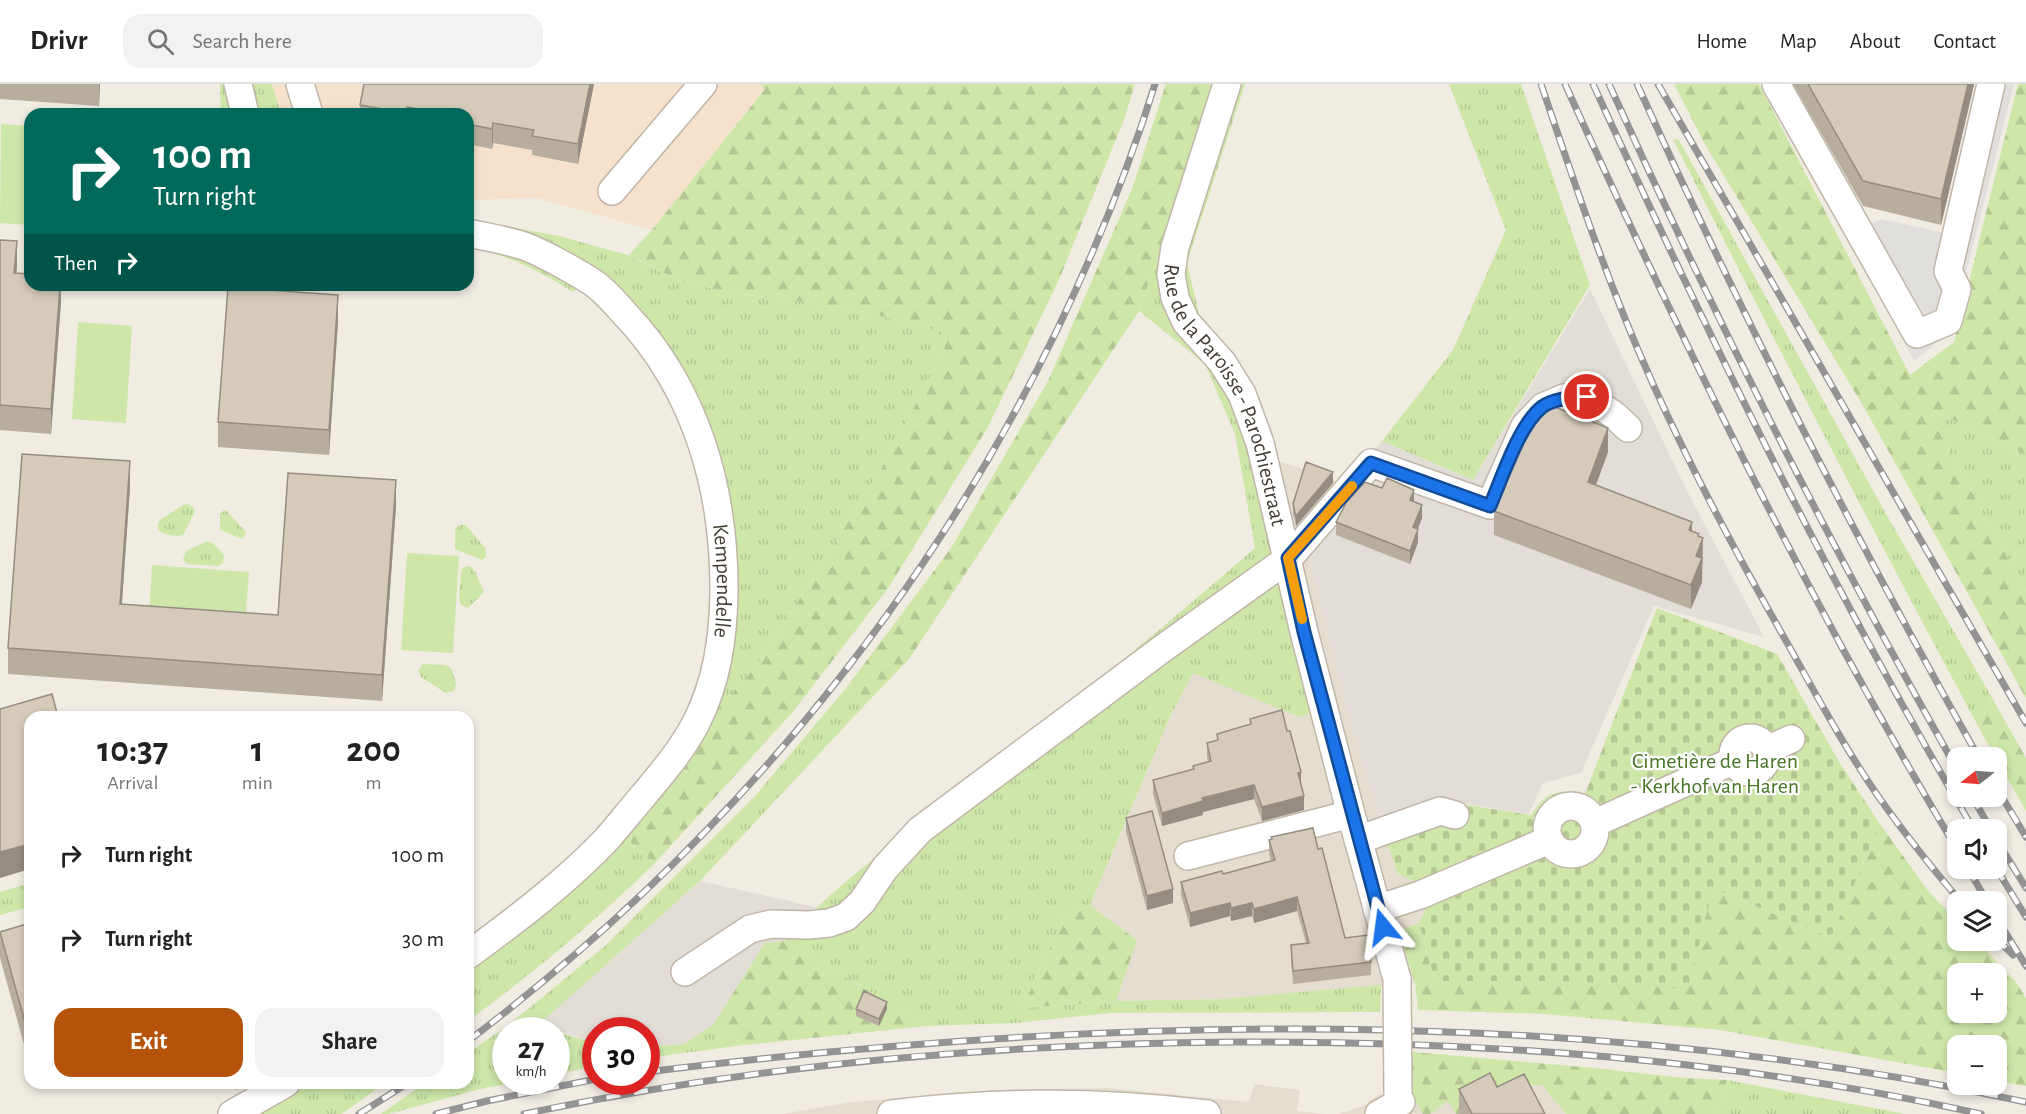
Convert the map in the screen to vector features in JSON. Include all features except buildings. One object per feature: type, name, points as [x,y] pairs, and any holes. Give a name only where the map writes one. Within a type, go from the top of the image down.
[{"type":"street","points":[[238,84],[244,108]]},
{"type":"street","points":[[300,84],[307,108]]},
{"type":"street","points":[[612,192],[703,84]]},
{"type":"street","name":"Rue de la Paroisse - Parochiestraat","points":[[1227,84],[1175,247],[1171,274],[1175,298],[1186,322],[1222,362],[1242,394],[1260,443],[1304,632],[1397,979],[1396,1106]]},
{"type":"street","points":[[1776,84],[1917,334],[1948,321],[1957,289],[1948,271],[1991,84]]},
{"type":"street","name":"Kempendelle","points":[[474,234],[525,246],[596,285],[657,351],[674,378],[688,408],[709,465],[721,521],[724,578],[719,657],[712,685],[696,722],[673,761],[606,840],[527,912],[474,951]]},
{"type":"street","points":[[685,972],[750,929],[771,924],[829,923],[846,916],[862,902],[885,868],[920,830],[1288,558],[1371,463],[1490,506],[1524,426],[1542,407],[1564,398],[1587,397],[1614,415],[1628,428]]},
{"type":"street","points":[[1377,909],[1420,895],[1549,840],[1546,828],[1550,817],[1559,808],[1571,805],[1584,809],[1595,823],[1733,761],[1734,747],[1742,739],[1752,737],[1779,744]]},
{"type":"street","points":[[1358,840],[1440,811],[1455,815]]},
{"type":"street","points":[[1188,856],[1351,814]]},
{"type":"street","points":[[232,1114],[276,1089]]},
{"type":"street","points":[[891,1114],[933,1109],[1013,1105],[1149,1107],[1207,1114]]},
{"type":"shaded area","points":[[272,84],[760,84],[765,88],[652,230],[537,198],[474,200],[474,108],[279,108]]},
{"type":"shaded area","points":[[1980,84],[2014,84],[1951,332],[1914,361],[1847,236],[1881,219],[1945,233]]},
{"type":"shaded area","points":[[1590,289],[1686,489],[1764,637],[1654,606],[1581,773],[1543,783],[1529,814],[1440,800],[1380,822],[1345,703],[1303,532],[1382,441],[1473,480]]},
{"type":"shaded area","points":[[1274,459],[1346,485],[1303,532],[1345,703],[1383,831],[1414,881],[1426,908],[1419,923],[1398,931],[1415,983],[1223,999],[1116,1001],[1137,940],[1090,905],[1170,717],[1193,672],[1299,717],[1284,599]]},
{"type":"shaded area","points":[[700,881],[816,907],[784,941],[765,944],[713,1025],[684,1044],[660,1046],[660,1017],[582,1017],[582,1039],[570,1035],[570,1017],[546,1017]]},
{"type":"shaded area","points":[[1254,1084],[1300,1090],[1297,1111],[1323,1114],[782,1114],[852,1102],[994,1090],[1108,1088],[1249,1102]]},
{"type":"shaded area","points":[[1542,1085],[1566,1114],[1461,1114],[1498,1087]]},
{"type":"shaded area","points":[[1379,1094],[1411,1094],[1423,1114],[1339,1114],[1363,1106]]},
{"type":"shaded area","points":[[1448,1101],[1456,1114],[1430,1114]]},
{"type":"green space","points":[[220,84],[272,84],[279,108],[221,108]]},
{"type":"green space","points":[[760,84],[1135,84],[1125,117],[1058,282],[988,427],[889,587],[792,713],[654,864],[623,835],[717,695],[728,697],[764,656],[884,464],[944,351],[946,338],[941,331],[849,308],[734,293],[682,282],[629,255],[652,230],[765,89]]},
{"type":"green space","points":[[1166,84],[1218,84],[1139,311],[909,659],[864,706],[846,688],[951,548],[1048,381],[1132,189]]},
{"type":"green space","points":[[1218,84],[1245,84],[1187,263],[1199,314],[1228,348],[1257,399],[1284,599],[1310,714],[1299,717],[1193,673],[1170,717],[1090,905],[1065,915],[1022,1008],[1116,1001],[1223,999],[1381,985],[1380,1012],[1110,1013],[1015,1023],[927,1026],[784,941],[849,879],[1077,698],[1255,548],[1235,434],[1205,364],[1139,311]]},
{"type":"green space","points":[[1449,84],[1521,84],[1590,285],[1473,480],[1382,441],[1453,350],[1506,230]]},
{"type":"green space","points":[[1674,84],[1759,84],[1910,375],[1954,342],[2018,84],[2026,84],[2026,455],[1934,411],[1931,417],[2026,592],[2026,698],[1865,409],[1706,146]]},
{"type":"green space","points":[[1,124],[24,126],[24,225],[0,223]]},
{"type":"green space","points":[[1673,139],[1679,140],[1885,512],[1991,696],[1979,728],[1824,435]]},
{"type":"green space","points":[[474,220],[559,236],[628,255],[682,282],[734,293],[849,308],[941,331],[946,338],[944,351],[884,464],[764,656],[728,697],[717,695],[734,562],[729,489],[710,430],[594,278],[573,292],[523,264],[474,248]]},
{"type":"green space","points":[[78,322],[132,326],[126,423],[72,419]]},
{"type":"green space","points":[[1934,411],[2026,455],[2026,592],[1931,417]]},
{"type":"green space","points":[[187,504],[193,507],[195,512],[183,535],[170,535],[158,530],[160,520]]},
{"type":"green space","points":[[226,510],[245,531],[246,534],[242,539],[220,530],[220,513]]},
{"type":"green space","points":[[465,524],[486,549],[486,557],[482,560],[455,549],[455,530],[459,525]]},
{"type":"green space","points":[[207,541],[213,543],[224,555],[223,563],[218,566],[187,564],[183,559],[186,551]]},
{"type":"green space","points":[[407,553],[459,556],[453,653],[401,650]]},
{"type":"green space","points":[[152,565],[249,572],[245,624],[149,618]]},
{"type":"green space","points":[[470,566],[475,571],[484,592],[468,608],[461,605],[459,599],[461,570]]},
{"type":"green space","name":"Cimetière de Haren - Kerkhof van Haren","points":[[1657,608],[1777,654],[1841,765],[1880,824],[1831,938],[1713,888],[1688,989],[1559,981],[1435,981],[1419,923],[1426,908],[1414,881],[1398,874],[1380,822],[1441,801],[1531,815],[1548,796],[1560,792],[1585,794]]},
{"type":"green space","points":[[423,664],[445,665],[451,668],[456,683],[454,691],[446,693],[421,677],[418,670]]},
{"type":"green space","points":[[846,688],[864,706],[700,881],[547,1017],[518,1017],[605,946],[756,795]]},
{"type":"green space","points":[[1991,696],[2026,758],[2026,811],[2007,777],[2007,747],[1990,747],[1979,728]]},
{"type":"green space","points":[[1880,824],[1929,892],[1947,911],[1947,951],[1987,951],[1998,963],[1947,963],[1947,1023],[2007,1023],[2007,973],[2026,998],[2026,1086],[2007,1083],[2007,1035],[1947,1035],[1947,1071],[1720,1030],[1545,1014],[1418,1010],[1415,983],[1398,931],[1419,923],[1435,981],[1559,981],[1713,888],[1831,938]]},
{"type":"green space","points":[[623,835],[654,864],[564,946],[474,1016],[474,957]]},
{"type":"green space","points":[[24,885],[24,909],[0,915],[0,892]]},
{"type":"green space","points":[[1090,905],[1137,940],[1116,1001],[1022,1008],[1065,915]]},
{"type":"green space","points":[[784,941],[927,1026],[744,1045],[713,1025],[765,943]]},
{"type":"green space","points":[[713,1025],[744,1045],[660,1056],[660,1046],[684,1044]]},
{"type":"green space","points":[[492,1036],[492,1087],[389,1114],[381,1114],[416,1089],[474,1089],[474,1049]]},
{"type":"green space","points":[[570,1036],[582,1039],[582,1069],[570,1071]]},
{"type":"green space","points":[[1413,1052],[1684,1078],[1727,1080],[1717,1114],[1566,1114],[1542,1085],[1498,1087],[1461,1114],[1456,1114],[1448,1101],[1430,1114],[1423,1114],[1411,1094]]},
{"type":"green space","points":[[1727,1080],[1905,1114],[1717,1114]]},
{"type":"green space","points":[[284,1089],[377,1089],[342,1114],[243,1114]]},
{"type":"railway","points":[[474,1036],[559,968],[646,890],[728,808],[805,721],[876,629],[942,534],[1003,434],[1057,330],[1110,209],[1155,84]]},
{"type":"railway","points":[[1541,84],[1607,273],[1637,347],[1714,510],[1852,756],[1878,796],[1952,891]]},
{"type":"railway","points":[[1565,84],[1656,280],[1800,569],[1851,664],[1947,832]]},
{"type":"railway","points":[[1593,84],[1774,462],[1871,647],[1968,819]]},
{"type":"railway","points":[[1609,84],[1690,259],[1776,432],[1947,751]]},
{"type":"railway","points":[[1637,84],[1676,170],[1800,425],[1973,747]]},
{"type":"railway","points":[[1658,84],[2026,723]]},
{"type":"railway","points":[[2007,805],[2026,837]]},
{"type":"railway","points":[[1978,807],[1985,819]]},
{"type":"railway","points":[[2007,857],[2026,888]]},
{"type":"railway","points":[[1974,879],[1981,891]]},
{"type":"railway","points":[[2003,879],[2026,917]]},
{"type":"railway","points":[[2007,935],[2026,966]]},
{"type":"railway","points":[[2007,949],[2013,955]]},
{"type":"railway","points":[[660,1070],[818,1053],[991,1039],[1165,1031],[1338,1029],[1511,1035],[1683,1048],[1855,1071],[2026,1102]]},
{"type":"railway","points":[[524,1114],[700,1082],[877,1060],[1055,1047],[1234,1042],[1422,1045],[1609,1057],[1796,1079],[1981,1114]]},
{"type":"railway","points":[[436,1114],[582,1082]]},
{"type":"railway","points":[[359,1114],[399,1089]]},
{"type":"slow traffic","points":[[1302,619],[1288,558],[1352,486]]},
{"type":"route","points":[[1383,927],[1304,632],[1288,558],[1371,463],[1490,506],[1524,426],[1542,407],[1564,398],[1587,397]]}]
